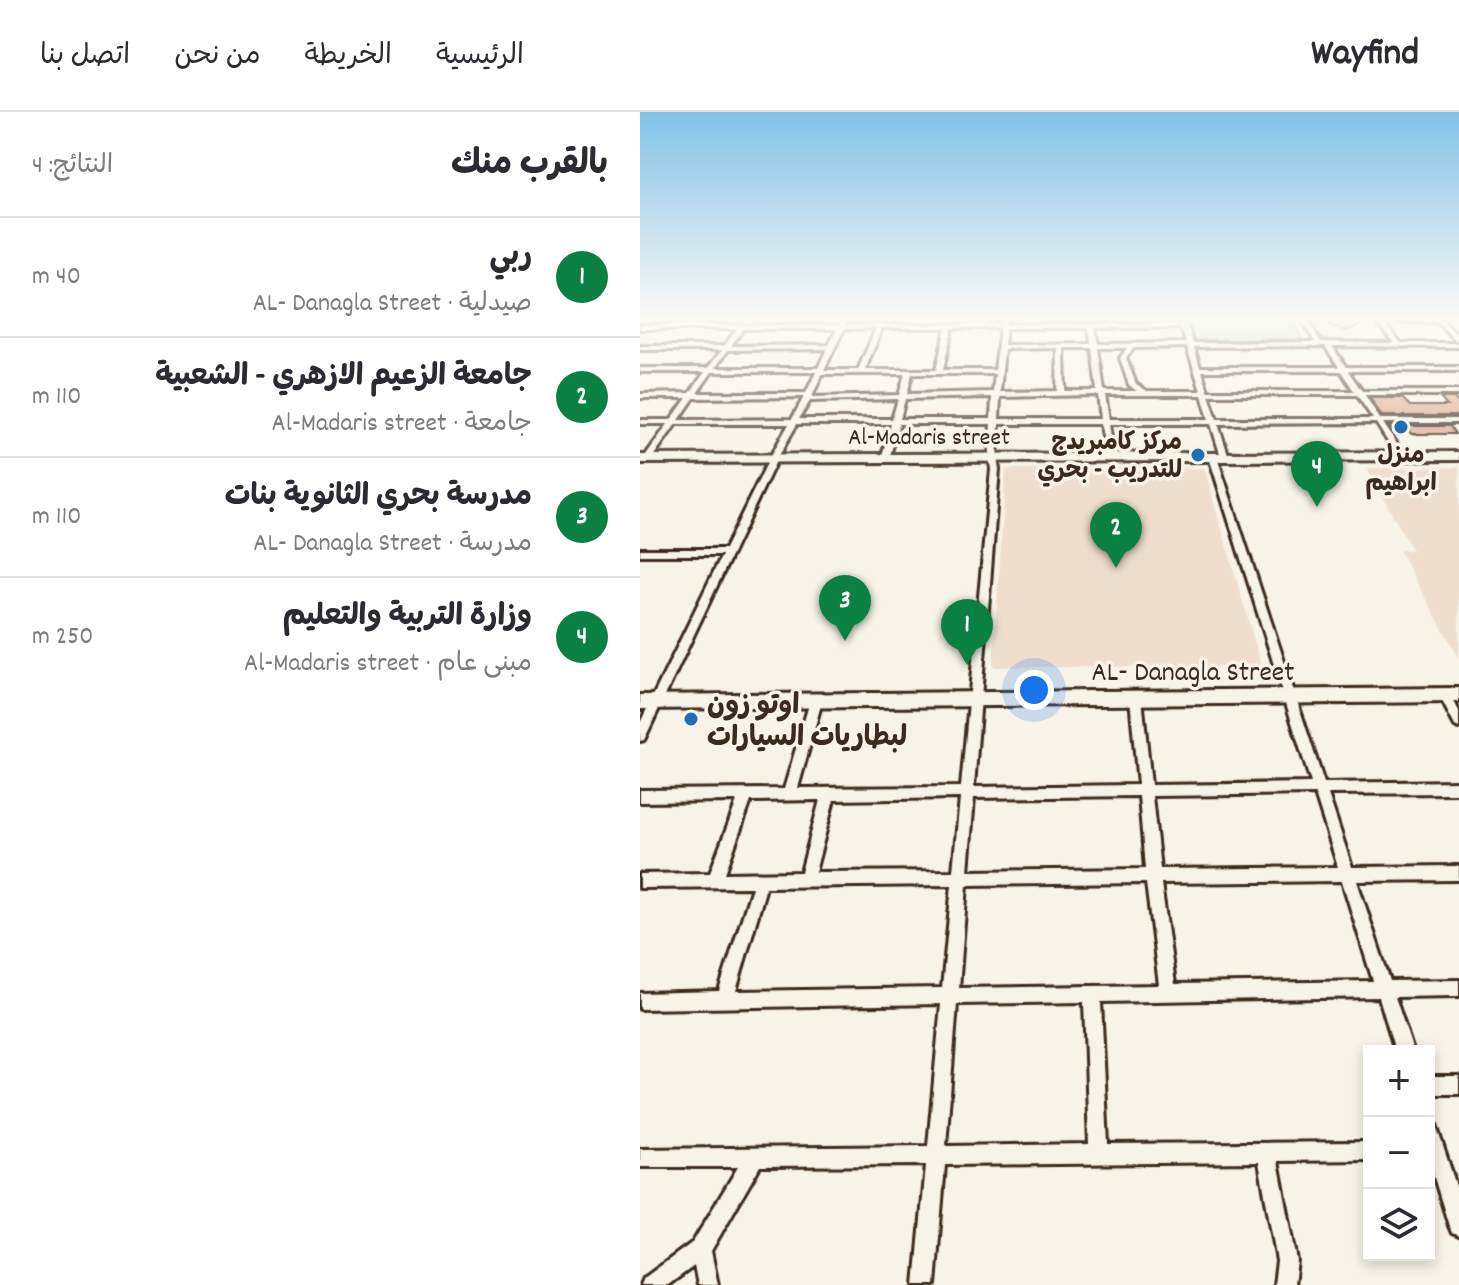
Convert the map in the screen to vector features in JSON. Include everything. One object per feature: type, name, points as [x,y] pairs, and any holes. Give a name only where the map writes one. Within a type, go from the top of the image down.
[{"type":"street","points":[[644,459],[710,372]]},
{"type":"street","points":[[640,736],[648,702],[730,552],[773,459],[821,372]]},
{"type":"street","points":[[851,372],[998,372],[995,469],[925,1285]]},
{"type":"street","points":[[885,459],[909,372]]},
{"type":"street","points":[[1061,372],[1061,393]]},
{"type":"street","points":[[1097,372],[1110,457]]},
{"type":"street","points":[[1128,372],[1133,385],[1146,393]]},
{"type":"street","points":[[1197,372],[1219,457],[1291,697],[1402,1045]]},
{"type":"street","points":[[1345,372],[1401,456]]},
{"type":"street","points":[[1412,372],[1429,392]]},
{"type":"street","points":[[640,396],[900,399],[1061,393],[1459,393]]},
{"type":"street","points":[[640,422],[1459,421]]},
{"type":"street","name":"Al-Madaris street","points":[[644,459],[1459,456]]},
{"type":"street","points":[[640,552],[730,552]]},
{"type":"street","points":[[1452,695],[1459,723]]},
{"type":"street","name":"AL- Danagla Street","points":[[648,702],[1452,695]]},
{"type":"street","points":[[1136,698],[1168,993]]},
{"type":"street","points":[[789,795],[816,701]]},
{"type":"street","points":[[640,796],[1459,787]]},
{"type":"street","points":[[715,880],[746,795]]},
{"type":"street","points":[[806,880],[828,795]]},
{"type":"street","points":[[640,881],[1459,873]]},
{"type":"street","points":[[725,1000],[761,880]]},
{"type":"street","points":[[640,1001],[1459,988]]},
{"type":"street","points":[[1092,994],[1099,1153]]},
{"type":"street","points":[[1435,1085],[1459,1085]]},
{"type":"street","points":[[640,1158],[1363,1151]]},
{"type":"street","points":[[1267,1152],[1287,1261],[1284,1285]]},
{"type":"street","points":[[1435,1156],[1459,1226]]},
{"type":"street","points":[[651,1285],[700,1249],[755,1157]]},
{"type":"street","points":[[700,1249],[708,1285]]},
{"type":"shaded area","points":[[1459,467],[1459,658],[1399,550],[1412,550],[1367,468]]},
{"type":"shaded area","points":[[1204,468],[1262,667],[993,667],[1006,469]]},
{"type":"building","points":[[1370,398],[1402,398],[1410,406],[1447,406],[1440,398],[1454,398],[1459,404],[1459,416],[1382,416]]},
{"type":"building","points":[[1389,426],[1450,426],[1455,434],[1411,434],[1409,431],[1392,431]]},
{"type":"place","name":"منزل ابراهيم","points":[[1401,427]]},
{"type":"place","name":"مركز كامبريدج للتدريب - بحري","points":[[1198,455]]},
{"type":"place","name":"وزارة التربية والتعليم","points":[[1317,507]]},
{"type":"place","name":"جامعة الزعيم الازهري - الشعبية","points":[[1116,568]]},
{"type":"place","name":"مدرسة بحري الثانوية بنات","points":[[845,641]]},
{"type":"place","name":"ربي","points":[[967,665]]},
{"type":"place","name":"اوتو زون لبطاريات السيارات","points":[[691,719]]}]
